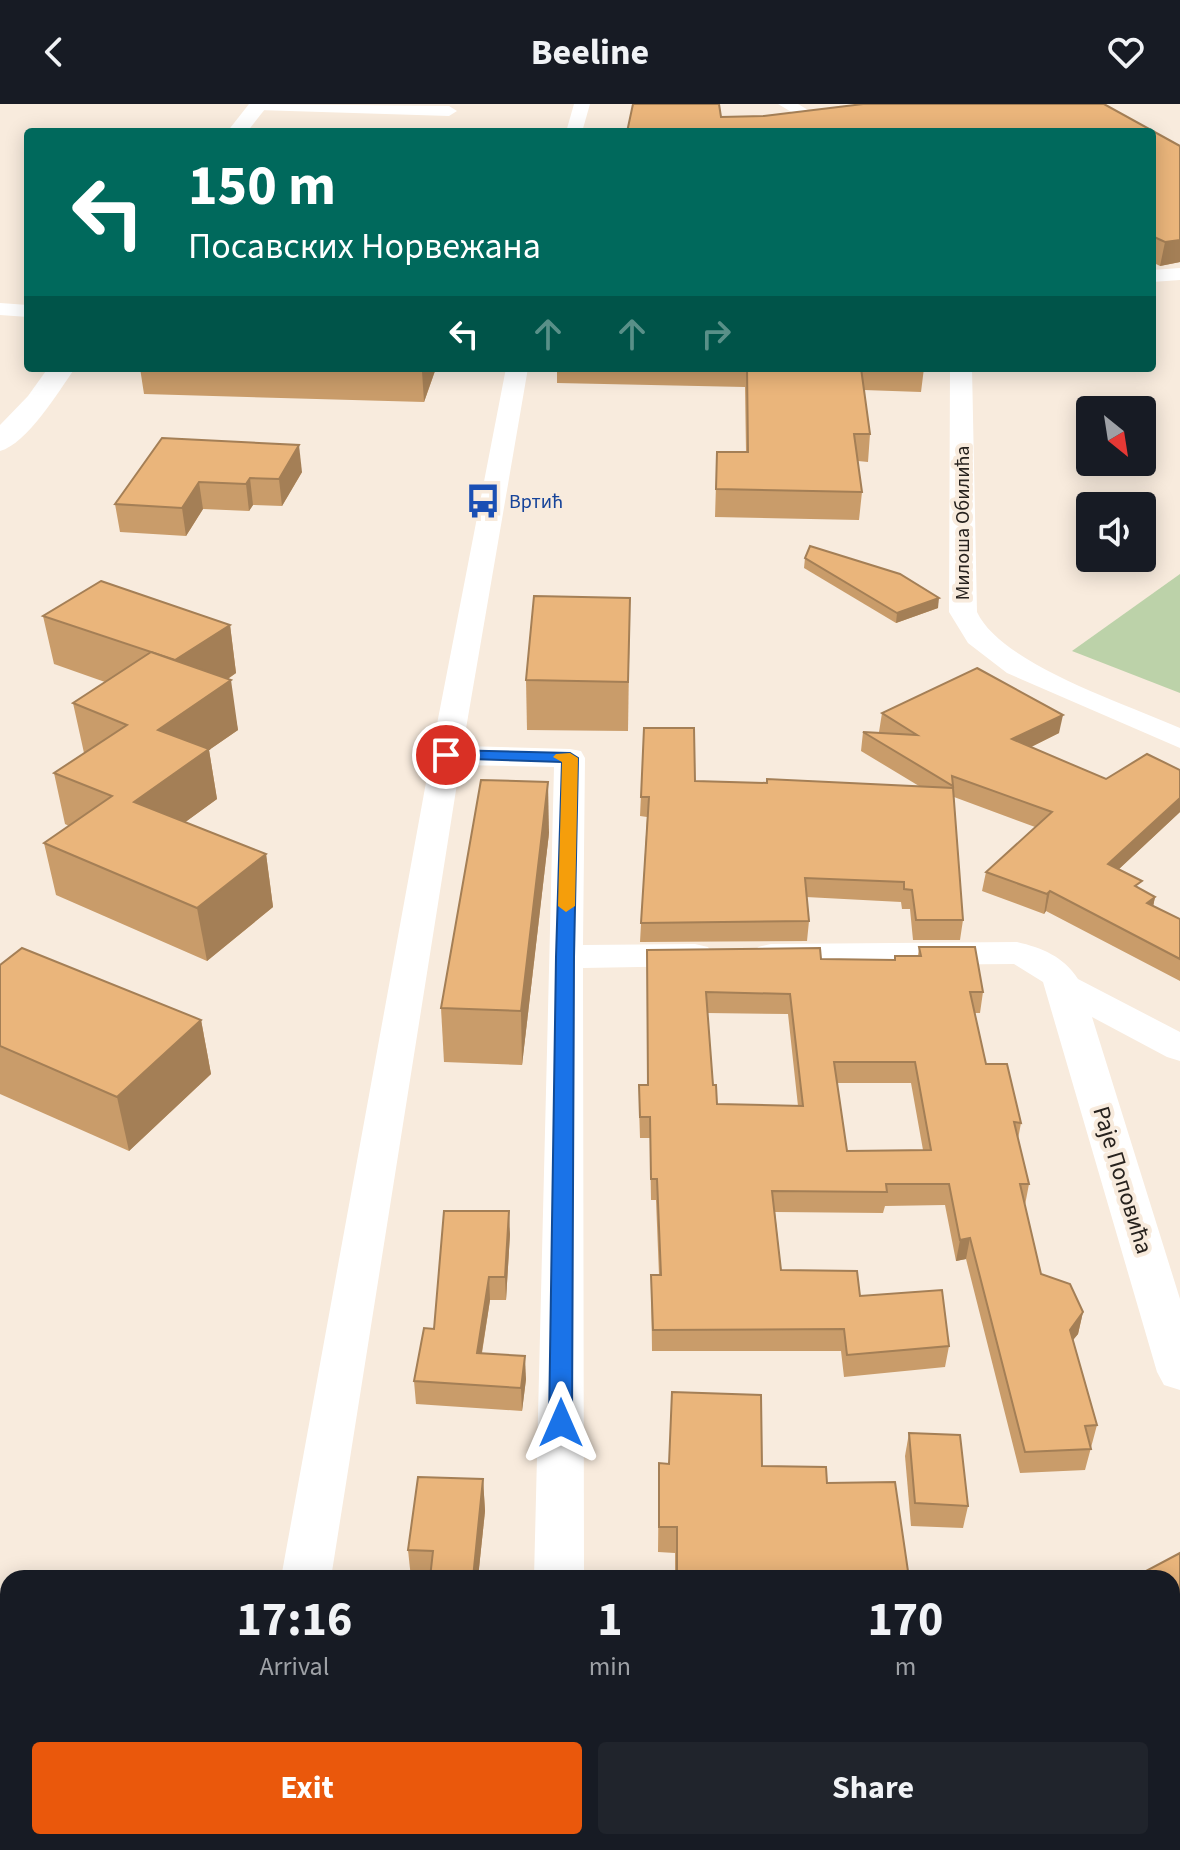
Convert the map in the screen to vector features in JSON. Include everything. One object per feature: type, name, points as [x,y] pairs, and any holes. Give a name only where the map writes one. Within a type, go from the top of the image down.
[{"type":"main road","points":[[240,128],[258,105]]},
{"type":"main road","points":[[0,442],[38,402],[59,372]]},
{"type":"street","points":[[575,128],[582,104]]},
{"type":"street","points":[[786,104],[830,128]]},
{"type":"street","points":[[258,105],[449,111]]},
{"type":"street","points":[[808,115],[837,112]]},
{"type":"street","points":[[1156,276],[1180,274]]},
{"type":"street","points":[[0,309],[24,311]]},
{"type":"street","points":[[307,1570],[446,755],[516,372]]},
{"type":"street","name":"Милоша Обилића","points":[[961,372],[963,612],[968,627],[996,655],[1017,667],[1180,739]]},
{"type":"street","points":[[446,755],[570,758],[559,1570]]},
{"type":"street","points":[[565,957],[1017,953],[1046,965],[1058,974],[1065,987],[1180,1048]]},
{"type":"street","name":"Раје Поповића","points":[[1065,987],[1180,1372]]},
{"type":"green space","points":[[1180,574],[1180,693],[1072,651]]},
{"type":"building","points":[[633,104],[719,104],[721,117],[764,116],[863,104],[1104,104],[1147,128],[628,128]]},
{"type":"building","points":[[1156,133],[1180,146],[1180,240],[1165,242],[1156,238]]},
{"type":"building","points":[[747,372],[862,372],[870,434],[854,434],[862,492],[716,489],[717,452],[748,452]]},
{"type":"building","points":[[162,438],[299,445],[279,479],[250,478],[246,484],[199,482],[182,508],[115,504]]},
{"type":"building","points":[[810,546],[900,574],[939,598],[897,613],[805,558]]},
{"type":"building","points":[[101,581],[230,625],[175,660],[43,616]]},
{"type":"building","points":[[534,596],[630,598],[628,682],[526,680]]},
{"type":"building","points":[[151,652],[231,680],[158,730],[209,749],[134,802],[266,854],[197,908],[44,843],[112,796],[54,773],[127,725],[73,703]]},
{"type":"building","points":[[977,668],[1063,715],[1012,739],[1106,779],[1147,754],[1180,770],[1180,798],[1108,864],[1142,881],[1135,886],[1155,897],[1147,903],[1180,919],[1180,959],[1050,891],[1047,894],[986,872],[1052,812],[952,776],[953,786],[863,732],[917,735],[882,713]]},
{"type":"building","points":[[644,728],[694,728],[695,781],[767,783],[767,779],[953,788],[963,920],[916,920],[912,890],[904,889],[904,882],[805,878],[809,921],[641,923],[649,797],[641,797]]},
{"type":"building","points":[[481,780],[548,782],[521,1011],[441,1008]]},
{"type":"building","points":[[919,947],[975,947],[983,992],[970,992],[986,1064],[1007,1064],[1021,1123],[1014,1122],[1029,1184],[1020,1184],[1041,1274],[1070,1284],[1083,1312],[1070,1330],[1097,1425],[1085,1426],[1091,1449],[1025,1452],[970,1238],[960,1240],[949,1184],[886,1184],[887,1192],[772,1191],[781,1270],[857,1271],[860,1296],[942,1290],[949,1346],[847,1355],[844,1329],[653,1330],[651,1275],[661,1275],[657,1179],[651,1179],[650,1117],[640,1117],[639,1085],[648,1085],[647,950],[820,948],[821,959],[895,960],[895,956],[921,956]],"holes":[[[706,992],[790,994],[803,1106],[717,1104]],[[834,1062],[915,1062],[931,1150],[847,1151]]]},
{"type":"building","points":[[22,948],[201,1020],[117,1097],[0,1046],[0,965]]},
{"type":"building","points":[[444,1211],[509,1211],[505,1277],[489,1277],[477,1353],[525,1356],[521,1388],[414,1381],[424,1328],[434,1329]]},
{"type":"building","points":[[672,1392],[761,1395],[762,1466],[826,1467],[827,1483],[895,1482],[908,1570],[677,1570],[677,1527],[659,1527],[659,1463],[669,1464]]},
{"type":"building","points":[[909,1433],[960,1435],[968,1506],[915,1503]]},
{"type":"building","points":[[418,1477],[483,1479],[474,1570],[431,1570],[433,1551],[408,1550]]},
{"type":"building","points":[[1180,1553],[1180,1570],[1148,1570]]},
{"type":"slow traffic","points":[[561,757],[570,758],[566,906]]},
{"type":"place","name":"Вртић","points":[[483,501]]},
{"type":"route","points":[[446,755],[570,758],[561,1423]]}]
